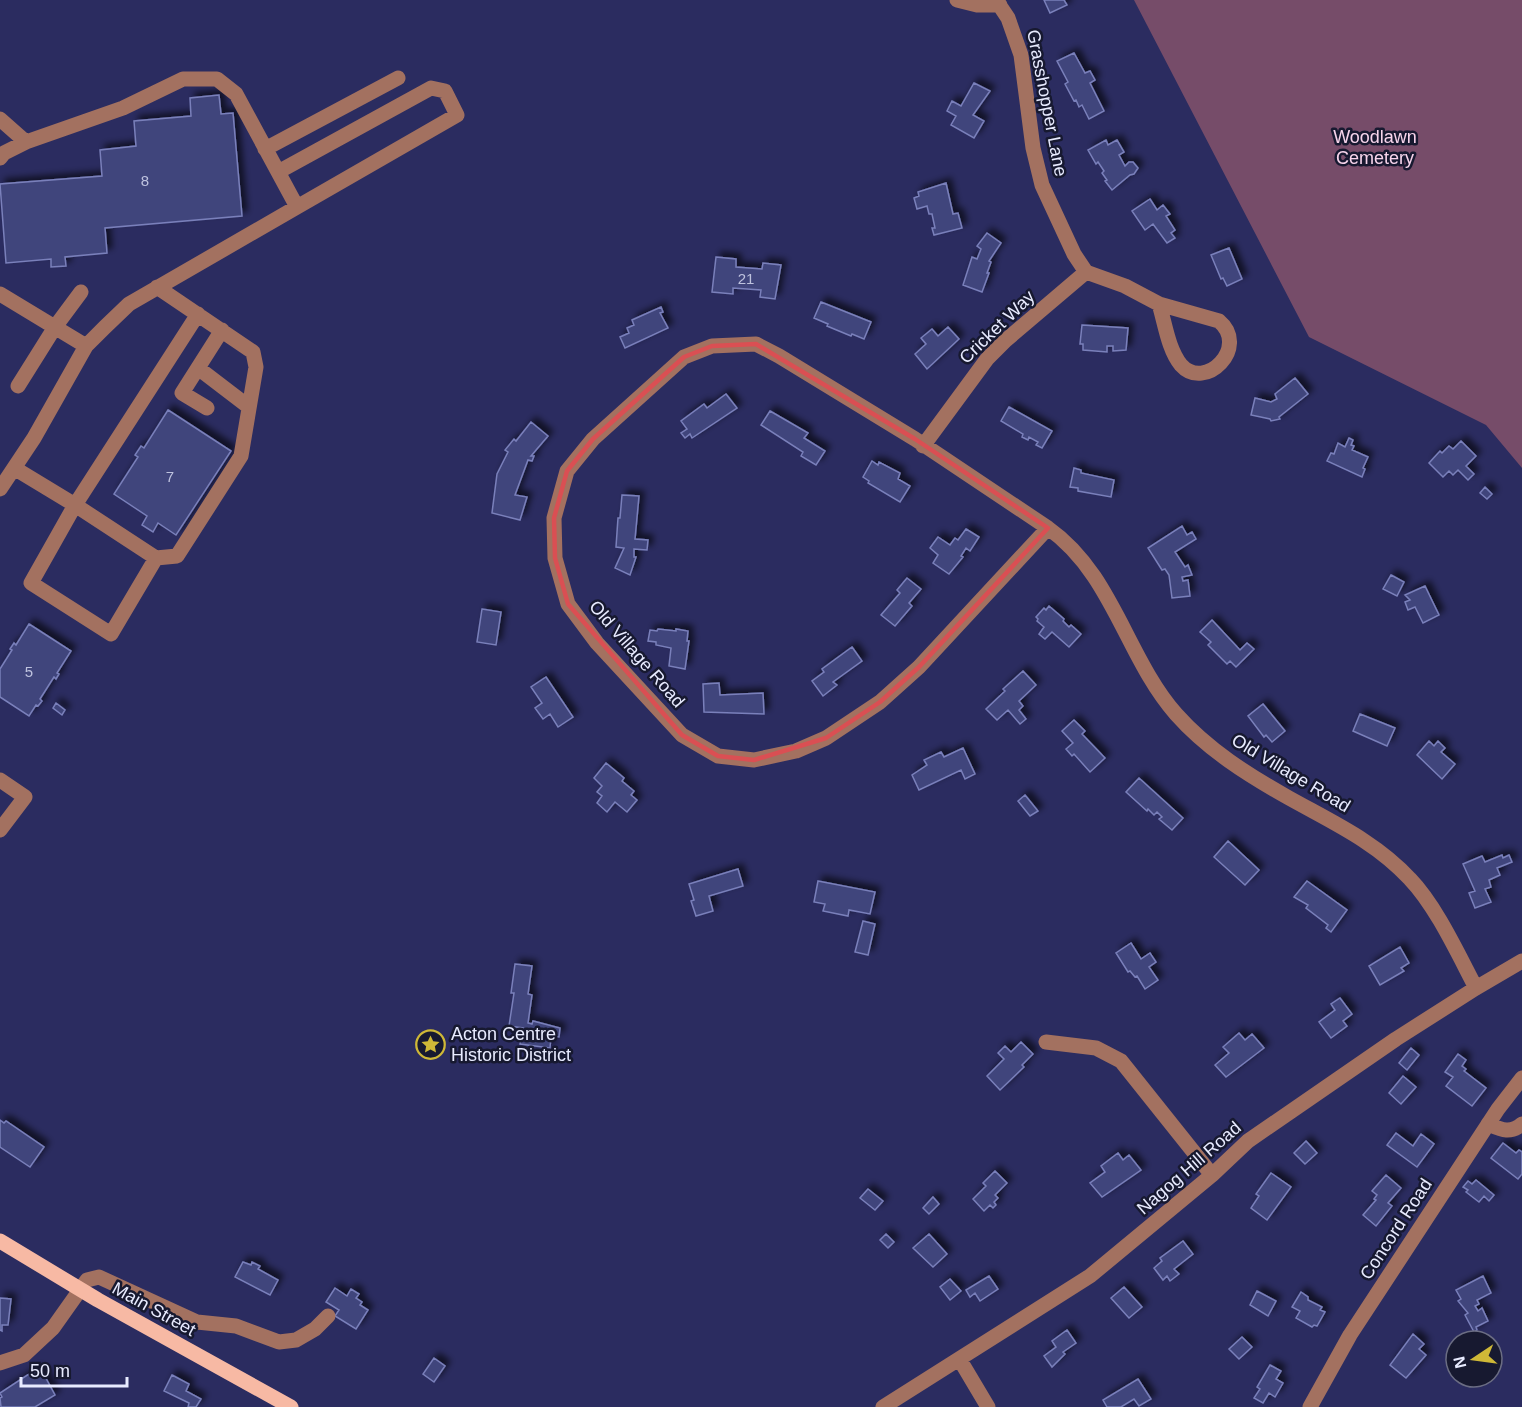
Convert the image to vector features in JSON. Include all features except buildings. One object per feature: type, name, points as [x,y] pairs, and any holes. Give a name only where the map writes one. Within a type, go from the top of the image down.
[{"type":"main road","name":"Main Street","points":[[0,1241],[79,1289],[291,1407]]},
{"type":"street","points":[[957,0],[978,4],[998,3]]},
{"type":"street","name":"Grasshopper Lane","points":[[998,3],[1015,35],[1021,55],[1030,134],[1042,185],[1074,254],[1086,272]]},
{"type":"street","points":[[265,149],[398,78]]},
{"type":"street","points":[[0,158],[4,153],[26,142],[123,108],[183,79],[218,79],[236,94],[297,207]]},
{"type":"street","points":[[0,489],[34,438],[86,346],[129,304],[457,115],[445,91],[431,88],[278,172]]},
{"type":"street","points":[[0,118],[26,142]]},
{"type":"street","points":[[1086,272],[1125,286],[1159,304],[1207,316],[1223,324],[1230,337],[1230,345],[1224,360],[1216,368],[1205,373],[1185,368],[1172,348],[1159,304]]},
{"type":"street","name":"Cricket Way","points":[[922,446],[987,360],[1006,340],[1086,272]]},
{"type":"street","points":[[14,468],[156,558],[177,556],[241,456],[256,367],[253,352],[198,314],[162,284]]},
{"type":"street","points":[[18,386],[55,327],[81,292]]},
{"type":"street","points":[[0,294],[86,346]]},
{"type":"street","points":[[156,558],[111,634],[31,584],[75,505],[198,314]]},
{"type":"street","points":[[207,408],[182,393],[222,330]]},
{"type":"street","name":"Old Village Road","points":[[1048,528],[919,667],[880,702],[826,738],[795,751],[754,760],[718,756],[682,735],[597,643],[568,604],[555,558],[554,518],[567,471],[593,439],[684,357],[712,346],[756,344],[832,387],[993,489],[1061,537],[1098,580],[1143,666],[1157,690],[1176,714],[1197,736],[1226,759],[1260,781],[1363,839],[1410,878],[1449,937],[1476,988]]},
{"type":"street","points":[[198,368],[249,407]]},
{"type":"street","points":[[0,780],[25,797],[0,831]]},
{"type":"street","name":"Nagog Hill Road","points":[[883,1407],[1090,1276],[1212,1175],[1248,1142],[1292,1110],[1476,988],[1522,961]]},
{"type":"street","points":[[1046,1042],[1096,1048],[1121,1061],[1212,1175]]},
{"type":"street","name":"Concord Road","points":[[1310,1407],[1350,1335],[1488,1124],[1519,1088]]},
{"type":"street","points":[[1488,1124],[1504,1131],[1513,1131],[1522,1124]]},
{"type":"street","points":[[0,1363],[24,1355],[53,1328],[87,1280],[99,1277],[197,1322],[236,1326],[279,1342],[296,1340],[315,1329],[328,1317]]},
{"type":"street","points":[[960,1360],[988,1407]]},
{"type":"highlighted area","points":[[756,344],[915,439],[1048,528],[919,667],[880,702],[826,738],[754,760],[718,756],[682,735],[568,604],[555,558],[554,518],[567,471],[593,439],[684,357],[712,346]]},
{"type":"green space","name":"Woodlawn Cemetery","points":[[1134,0],[1522,0],[1522,468],[1486,425],[1309,337]]},
{"type":"place","name":"Acton Centre Historic District","points":[[430,1044]]}]
